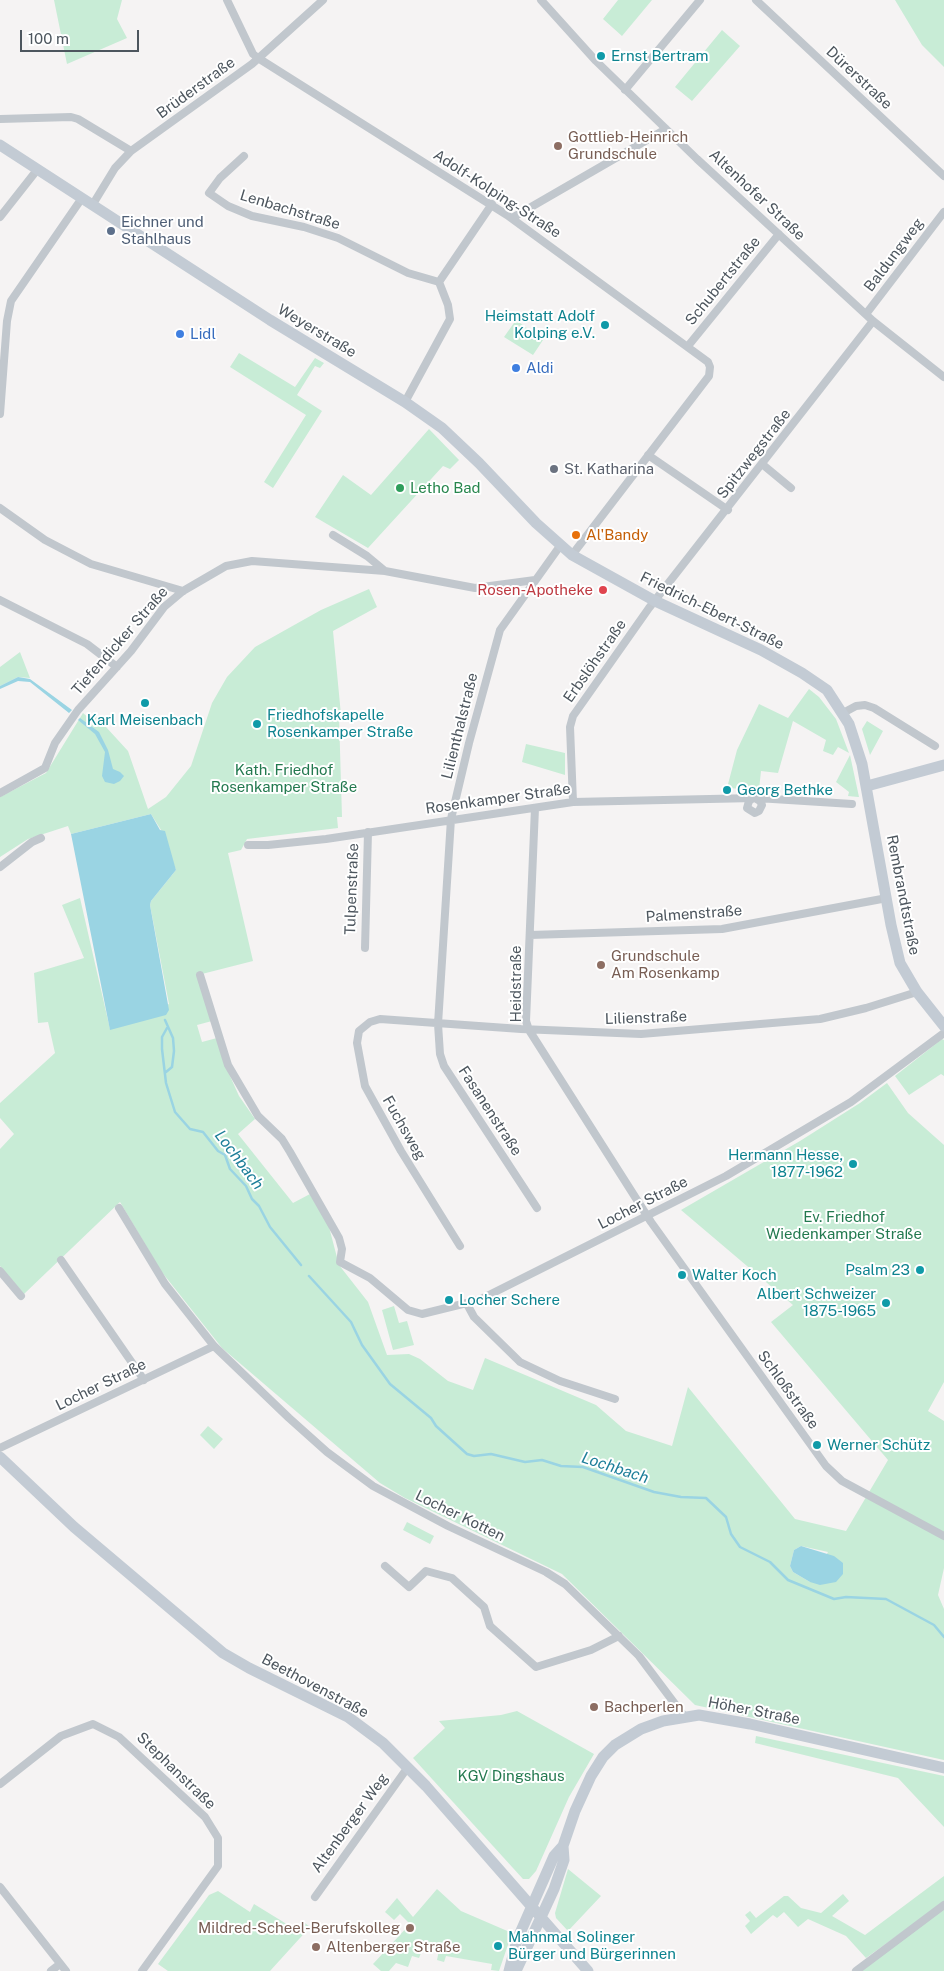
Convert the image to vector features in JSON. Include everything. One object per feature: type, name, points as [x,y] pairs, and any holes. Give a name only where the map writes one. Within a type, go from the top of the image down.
[{"type":"main road","name":"Weyerstraße","points":[[0,145],[270,320],[405,402],[442,428],[560,546]]},
{"type":"main road","name":"Friedrich-Ebert-Straße","points":[[560,546],[572,555],[654,601],[755,647],[802,673],[827,690],[843,713],[852,732],[867,786]]},
{"type":"main road","points":[[867,786],[944,764]]},
{"type":"main road","name":"Rembrandtstraße","points":[[867,786],[898,955],[906,974],[917,992],[944,1026]]},
{"type":"main road","name":"Beethovenstraße","points":[[0,1457],[67,1521],[219,1650],[249,1668],[354,1720],[408,1767],[588,1971]]},
{"type":"main road","name":"Höher Straße","points":[[516,1971],[542,1918],[564,1860],[564,1846],[580,1796],[603,1757],[625,1738],[641,1729],[684,1716],[699,1715],[723,1718],[944,1768]]},
{"type":"main road","name":"Höher Straße","points":[[508,1971],[516,1940],[554,1856],[564,1846]]},
{"type":"street","points":[[226,0],[254,54],[258,58]]},
{"type":"street","name":"Brüderstraße","points":[[93,204],[115,168],[131,151],[258,58],[323,0]]},
{"type":"street","name":"Altenhofer Straße","points":[[541,0],[625,90],[666,129],[873,321],[944,377]]},
{"type":"street","points":[[625,90],[700,0]]},
{"type":"street","name":"Dürerstraße","points":[[756,0],[944,176]]},
{"type":"street","name":"Adolf-Kolping-Straße","points":[[258,58],[492,204],[704,358],[710,367],[709,376],[648,456]]},
{"type":"street","points":[[0,119],[71,117],[78,119],[131,151]]},
{"type":"street","points":[[512,218],[666,129]]},
{"type":"street","name":"Lenbachstraße","points":[[244,156],[220,178],[209,193],[228,206],[252,216],[304,227],[338,238],[408,273],[439,282]]},
{"type":"street","points":[[0,217],[37,170]]},
{"type":"street","points":[[0,414],[7,321],[11,301],[82,198]]},
{"type":"street","points":[[405,402],[450,319],[448,305],[439,282],[492,204]]},
{"type":"street","name":"Baldungweg","points":[[866,314],[944,212]]},
{"type":"street","name":"Schubertstraße","points":[[688,346],[779,234]]},
{"type":"street","name":"Spitzwegstraße","points":[[654,601],[728,510],[873,321]]},
{"type":"street","points":[[572,555],[648,456],[728,510]]},
{"type":"street","points":[[762,464],[791,488]]},
{"type":"street","points":[[0,508],[45,540],[91,564],[183,591]]},
{"type":"street","name":"Tiefendicker Straße","points":[[333,535],[367,556],[385,571]]},
{"type":"street","name":"Lilienthalstraße","points":[[438,1024],[451,819],[500,630],[560,546]]},
{"type":"street","name":"Tiefendicker Straße","points":[[0,793],[45,768],[56,743],[78,710],[117,666],[164,607],[183,591],[226,566],[244,562],[385,571],[475,588],[535,580]]},
{"type":"street","points":[[0,600],[87,644],[117,666]]},
{"type":"street","name":"Erbslöhstraße","points":[[573,802],[570,727],[572,719],[654,601]]},
{"type":"street","points":[[843,713],[856,706],[874,708],[935,746]]},
{"type":"street","name":"Rosenkamper Straße","points":[[248,845],[268,845],[368,832],[573,802],[755,798],[852,804]]},
{"type":"street","name":"Heidstraße","points":[[535,808],[526,1021],[529,1030],[648,1216]]},
{"type":"street","name":"Tulpenstraße","points":[[364,948],[368,832]]},
{"type":"street","points":[[0,867],[40,838]]},
{"type":"street","name":"Palmenstraße","points":[[530,934],[722,929],[887,898]]},
{"type":"street","name":"Locher Straße","points":[[200,976],[228,1065],[258,1116],[282,1140],[290,1152],[339,1238],[342,1249],[340,1262],[370,1278],[400,1304],[415,1313],[429,1314],[466,1304],[726,1176],[851,1102],[944,1033]]},
{"type":"street","name":"Lilienstraße","points":[[373,1020],[529,1030],[641,1034],[798,1022],[859,1010],[917,992]]},
{"type":"street","name":"Fuchsweg","points":[[373,1020],[362,1028],[357,1036],[360,1068],[365,1086],[401,1151],[460,1246]]},
{"type":"street","name":"Fasanenstraße","points":[[438,1024],[440,1054],[444,1066],[538,1208]]},
{"type":"street","name":"Locher Kotten","points":[[119,1208],[165,1284],[214,1346],[316,1442],[373,1486],[448,1526],[546,1572],[577,1595],[639,1656],[684,1716]]},
{"type":"street","name":"Schloßstraße","points":[[648,1216],[826,1466],[842,1482],[944,1536]]},
{"type":"street","points":[[61,1260],[144,1380]]},
{"type":"street","points":[[0,1271],[21,1296]]},
{"type":"street","points":[[466,1304],[474,1317],[520,1362],[560,1381],[615,1399]]},
{"type":"street","name":"Locher Straße","points":[[0,1448],[214,1346]]},
{"type":"street","points":[[384,1566],[408,1587],[426,1571],[452,1578],[484,1607],[490,1626],[536,1667],[591,1650],[619,1636]]},
{"type":"street","name":"Stephanstraße","points":[[0,1784],[61,1736],[93,1724],[119,1737],[205,1817],[218,1838],[218,1866],[142,1971]]},
{"type":"street","name":"Altenberger Weg","points":[[315,1897],[408,1767]]},
{"type":"street","points":[[0,1887],[66,1971]]},
{"type":"street","points":[[856,1971],[944,1905]]},
{"type":"street","points":[[51,1971],[60,1964]]},
{"type":"green space","points":[[54,0],[122,0],[117,19],[127,38],[67,64]]},
{"type":"green space","points":[[618,0],[652,0],[622,36],[603,19]]},
{"type":"green space","points":[[895,0],[944,0],[944,67],[922,45]]},
{"type":"green space","points":[[722,30],[740,46],[692,101],[675,87]]},
{"type":"green space","points":[[516,320],[543,340],[533,355],[504,337]]},
{"type":"green space","points":[[239,353],[295,387],[315,358],[324,363],[320,368],[315,366],[297,395],[322,411],[273,488],[264,482],[306,415],[230,367]]},
{"type":"green space","name":"Letho Bad","points":[[429,429],[459,460],[450,469],[443,466],[368,548],[315,517],[343,475],[371,495]]},
{"type":"green space","points":[[369,589],[377,607],[333,631],[341,715],[339,716],[342,817],[337,817],[338,828],[247,839],[241,850],[228,853],[253,961],[198,975],[212,1021],[197,1025],[202,1042],[217,1038],[226,1067],[239,1096],[255,1119],[238,1134],[293,1203],[310,1194],[329,1227],[339,1265],[368,1302],[387,1355],[409,1354],[420,1359],[448,1381],[473,1390],[485,1358],[596,1405],[626,1431],[672,1446],[688,1387],[795,1519],[846,1531],[888,1460],[771,1322],[793,1305],[681,1210],[800,1141],[860,1103],[887,1083],[908,1113],[944,1145],[944,1382],[928,1411],[944,1421],[944,1568],[938,1595],[944,1609],[944,1760],[695,1705],[562,1574],[405,1498],[380,1483],[222,1348],[161,1271],[120,1202],[24,1294],[0,1266],[0,1149],[14,1134],[0,1118],[0,1103],[55,1053],[48,1022],[38,1023],[34,973],[84,958],[62,905],[80,898],[110,1029],[169,1004],[150,905],[151,901],[176,870],[161,830],[151,814],[71,834],[68,826],[28,839],[0,857],[0,797],[46,773],[83,713],[91,720],[95,715],[128,751],[148,809],[166,797],[191,766],[212,703],[227,677],[255,647],[321,610]],"holes":[[[801,1546],[828,1552],[810,1582],[793,1572],[790,1566],[794,1550]]]},
{"type":"green space","points":[[20,652],[30,678],[18,677],[0,686],[0,667]]},
{"type":"green space","points":[[809,689],[819,697],[836,719],[849,753],[838,747],[833,755],[823,751],[826,740],[793,721],[778,773],[761,771],[759,790],[727,788],[737,750],[759,704],[788,718]]},
{"type":"green space","points":[[867,721],[883,731],[870,755],[862,729]]},
{"type":"green space","points":[[526,744],[565,753],[565,775],[522,762]]},
{"type":"green space","points":[[850,755],[859,797],[848,796],[849,792],[836,782]]},
{"type":"green space","points":[[942,1039],[944,1040],[944,1076],[941,1074],[909,1095],[895,1076]]},
{"type":"green space","points":[[394,1306],[399,1323],[407,1321],[414,1345],[393,1350],[382,1310]]},
{"type":"green space","points":[[208,1426],[223,1439],[214,1449],[200,1435]]},
{"type":"green space","points":[[407,1522],[434,1536],[430,1544],[403,1530]]},
{"type":"green space","name":"KGV Dingshaus","points":[[517,1711],[594,1754],[569,1797],[536,1871],[529,1879],[523,1879],[413,1758],[445,1728],[439,1721],[501,1715]]},
{"type":"green space","points":[[756,1736],[944,1776],[944,1827],[898,1778],[755,1743]]},
{"type":"green space","points":[[568,1869],[601,1896],[568,1931],[556,1918],[555,1913]]},
{"type":"green space","points":[[944,1876],[944,1902],[866,1958],[846,1936],[808,1919],[798,1927],[784,1912],[777,1918],[773,1915],[751,1934],[745,1926],[750,1921],[745,1915],[750,1911],[756,1918],[784,1896],[788,1896],[801,1908],[821,1913],[843,1894],[849,1901],[832,1916],[865,1935]]},
{"type":"green space","points":[[437,1889],[461,1911],[512,1933],[499,1971],[491,1970],[492,1964],[446,1956],[444,1962],[437,1960],[439,1950],[435,1947],[429,1952],[423,1948],[419,1958],[412,1956],[408,1967],[396,1963],[389,1971],[381,1971],[373,1964],[410,1924],[400,1914],[394,1920],[385,1912],[397,1898],[413,1917]]},
{"type":"green space","points":[[218,1891],[250,1912],[254,1904],[298,1931],[305,1923],[310,1927],[270,1971],[168,1971],[158,1964],[209,1895]]},
{"type":"green space","points":[[944,1909],[944,1971],[861,1971]]},
{"type":"water","points":[[18,677],[30,679],[72,710],[69,713],[30,682],[18,681],[0,689],[0,686]]},
{"type":"water","points":[[80,718],[99,732],[108,750],[113,769],[124,776],[120,781],[114,784],[105,782],[102,776],[105,752],[95,734],[78,720]]},
{"type":"water","points":[[151,814],[160,830],[165,831],[176,870],[151,901],[150,905],[169,1010],[166,1015],[110,1030],[71,834]]},
{"type":"water","points":[[801,1546],[834,1556],[843,1563],[843,1574],[836,1582],[820,1585],[810,1582],[793,1572],[790,1566],[794,1550]]},
{"type":"waterway","name":"Lochbach","points":[[165,1020],[173,1038],[174,1051],[172,1067],[166,1072]]},
{"type":"waterway","name":"Lochbach","points":[[167,1028],[162,1037],[162,1049],[166,1083],[175,1112],[190,1129],[203,1132],[218,1151],[225,1155],[230,1169],[246,1186],[270,1227],[301,1265]]},
{"type":"waterway","name":"Lochbach","points":[[309,1276],[351,1322],[362,1345],[390,1384],[431,1418],[436,1426],[467,1454],[474,1456],[491,1454],[525,1462],[542,1460],[561,1466],[583,1467],[654,1492],[681,1497],[706,1498],[726,1517],[731,1534],[740,1547],[770,1562],[788,1580],[834,1599],[846,1597],[886,1599],[934,1625],[944,1637]]},
{"type":"place","name":"Ernst Bertram","points":[[601,56]]},
{"type":"place","name":"Gottlieb-Heinrich Grundschule","points":[[558,146]]},
{"type":"place","name":"Eichner und Stahlhaus","points":[[111,231]]},
{"type":"place","name":"Heimstatt Adolf Kolping e.V.","points":[[605,325]]},
{"type":"place","name":"Lidl","points":[[180,334]]},
{"type":"place","name":"Aldi","points":[[516,368]]},
{"type":"place","name":"St. Katharina","points":[[554,469]]},
{"type":"place","name":"Letho Bad","points":[[400,488]]},
{"type":"place","name":"Al'Bandy","points":[[576,535]]},
{"type":"place","name":"Rosen-Apotheke","points":[[603,590]]},
{"type":"place","name":"Karl Meisenbach","points":[[145,703]]},
{"type":"place","name":"Friedhofskapelle Rosenkamper Straße","points":[[257,724]]},
{"type":"place","name":"Georg Bethke","points":[[727,790]]},
{"type":"place","name":"Grundschule Am Rosenkamp","points":[[601,965]]},
{"type":"place","name":"Hermann Hesse, 1877-1962","points":[[853,1164]]},
{"type":"place","name":"Psalm 23","points":[[920,1270]]},
{"type":"place","name":"Walter Koch","points":[[682,1275]]},
{"type":"place","name":"Locher Schere","points":[[449,1300]]},
{"type":"place","name":"Albert Schweizer 1875-1965","points":[[886,1303]]},
{"type":"place","name":"Werner Schütz","points":[[817,1445]]},
{"type":"place","name":"Bachperlen","points":[[594,1707]]},
{"type":"place","name":"Mildred-Scheel-Berufskolleg","points":[[410,1928]]},
{"type":"place","name":"Mahnmal Solinger Bürger und Bürgerinnen","points":[[498,1946]]},
{"type":"place","name":"Altenberger Straße","points":[[316,1947]]},
{"type":"park label","name":"Kath. Friedhof Rosenkamper Straße","points":[[284,778]]},
{"type":"park label","name":"Ev. Friedhof Wiedenkamper Straße","points":[[844,1226]]}]
